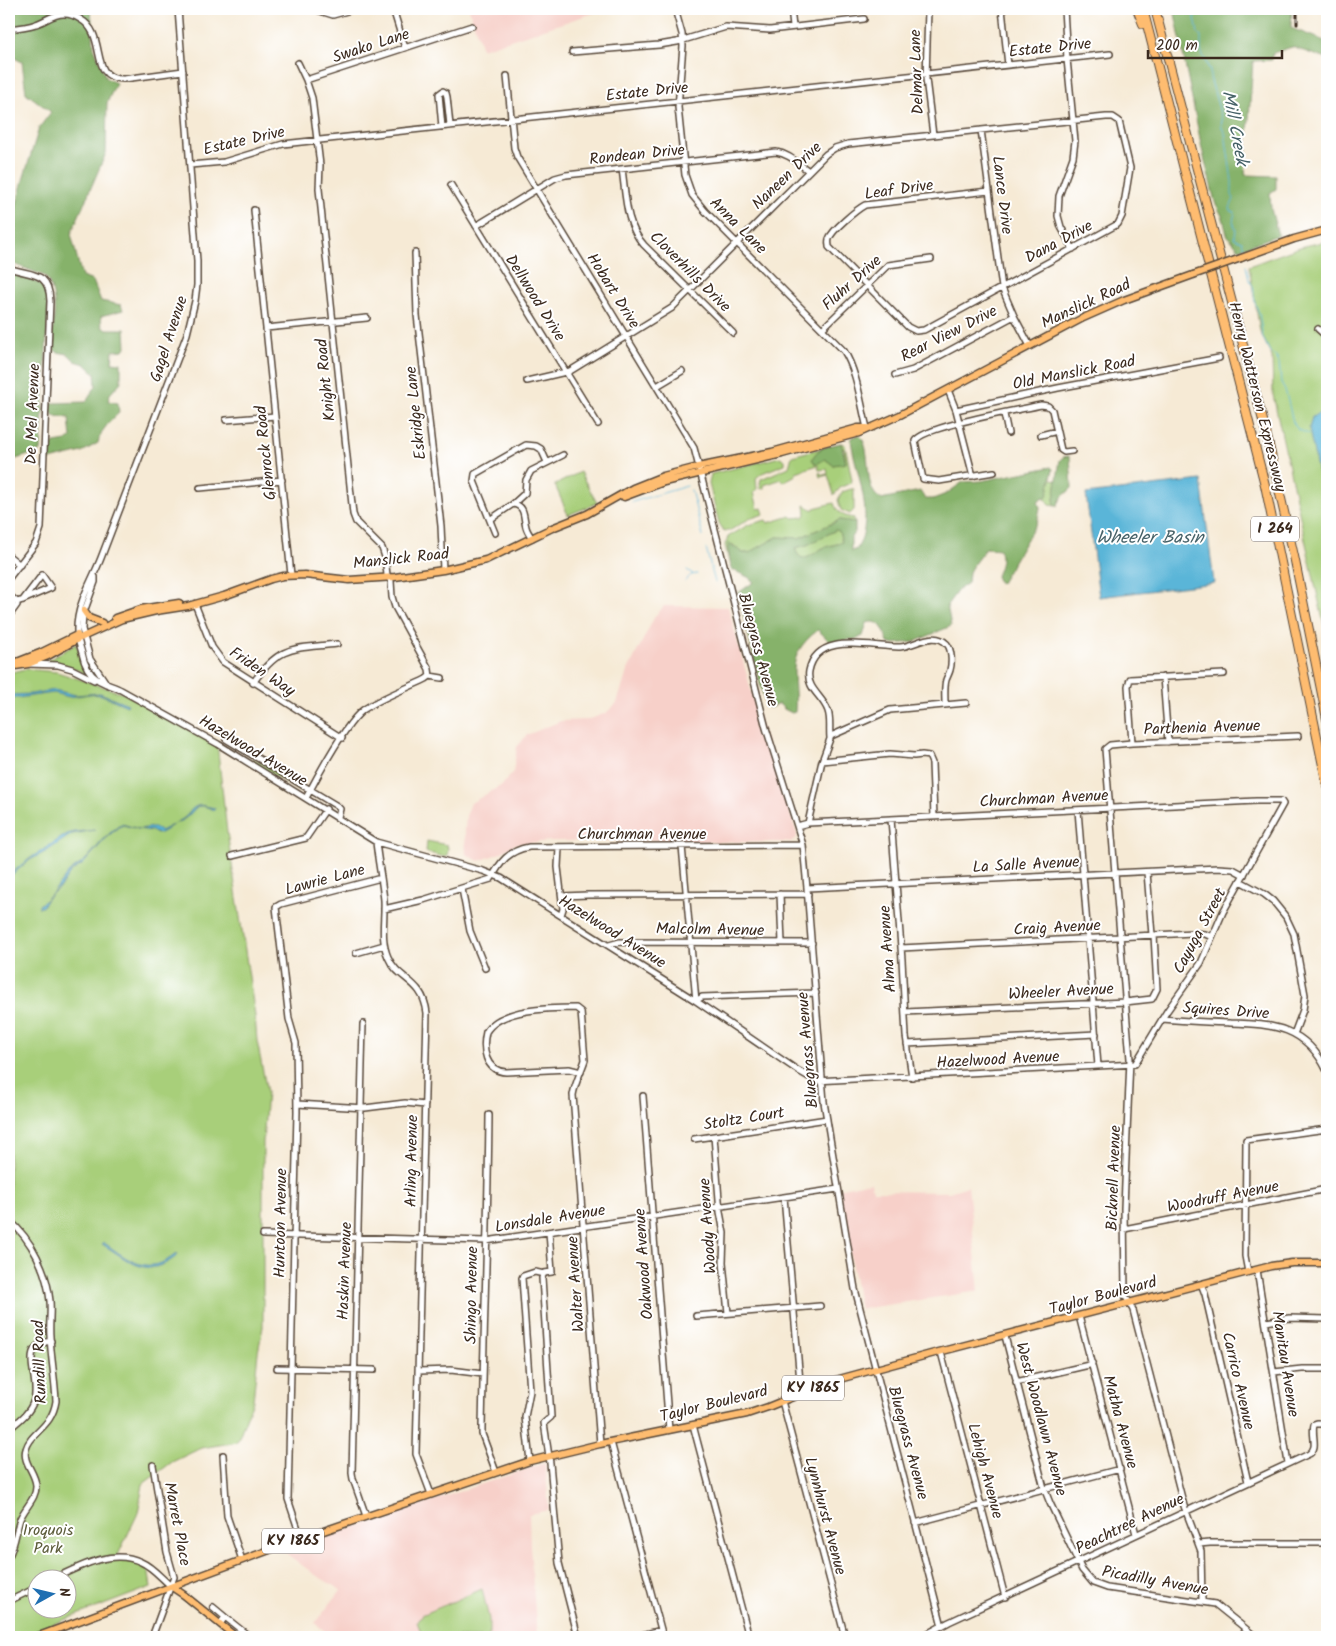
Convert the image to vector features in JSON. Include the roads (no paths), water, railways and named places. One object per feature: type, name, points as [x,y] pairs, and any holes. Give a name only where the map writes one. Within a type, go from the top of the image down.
[{"type":"highway","points":[[1137,9],[1153,49]]},
{"type":"highway","name":"I 264","points":[[1143,9],[1153,49]]},
{"type":"highway","name":"Henry Watterson Expressway","points":[[1157,9],[1266,432],[1296,565],[1327,719]]},
{"type":"highway","name":"Henry Watterson Expressway","points":[[1153,49],[1235,361],[1265,486],[1327,784]]},
{"type":"main road","name":"Manslick Road","points":[[11,666],[28,664],[48,656],[102,623],[188,606],[224,596],[271,579],[291,575],[349,580],[389,578],[443,570],[486,560],[601,506],[606,506],[699,470],[782,454],[859,433],[900,415],[1030,346],[1124,300],[1241,258],[1327,230]]},
{"type":"main road","points":[[84,610],[89,618],[102,623]]},
{"type":"main road","name":"Manslick Road","points":[[11,666],[117,619]]},
{"type":"main road","name":"Taylor Boulevard","points":[[172,1587],[301,1538],[530,1461],[600,1444],[759,1411],[825,1384],[875,1369],[1202,1286],[1248,1272],[1286,1263],[1327,1263]]},
{"type":"main road","points":[[172,1587],[236,1637]]},
{"type":"main road","name":"KY 1865","points":[[36,1637],[172,1587]]},
{"type":"street","name":"Gagel Avenue","points":[[80,636],[77,624],[81,607],[174,368],[194,308],[197,277],[178,9]]},
{"type":"street","points":[[314,9],[333,14],[354,9]]},
{"type":"street","points":[[393,9],[405,48]]},
{"type":"street","name":"Anna Lane","points":[[675,9],[683,40],[678,101],[687,186],[702,207],[844,351],[850,362],[867,428]]},
{"type":"street","points":[[790,9],[793,27]]},
{"type":"street","name":"Delmar Lane","points":[[928,9],[926,74],[933,135]]},
{"type":"street","points":[[1002,9],[1008,65]]},
{"type":"street","points":[[1064,9],[1074,120],[1074,152],[1060,192],[1058,209],[1061,227],[1072,249]]},
{"type":"street","points":[[9,29],[37,24],[58,14],[73,15],[83,21],[94,33],[102,66],[108,75],[116,79],[183,71]]},
{"type":"street","points":[[572,52],[659,45],[726,28],[770,30],[864,19]]},
{"type":"street","name":"Swako Lane","points":[[306,80],[472,26]]},
{"type":"street","name":"Estate Drive","points":[[190,165],[224,162],[274,146],[318,140],[1110,54]]},
{"type":"street","name":"Knight Road","points":[[298,63],[312,98],[318,140],[319,189],[352,514],[356,522],[382,548],[391,581],[395,607],[429,669],[430,676]]},
{"type":"street","name":"Hobart Drive","points":[[507,76],[517,157],[690,441],[699,470]]},
{"type":"street","points":[[442,126],[439,94],[443,91],[447,97],[450,125]]},
{"type":"street","name":"Naneen Drive","points":[[527,381],[566,372],[672,308],[831,150],[842,146],[1074,120],[1110,117],[1117,120]]},
{"type":"street","name":"Dana Drive","points":[[866,285],[908,327],[916,331],[924,330],[1115,226],[1122,219],[1130,164],[1122,129],[1117,120]]},
{"type":"street","name":"Lance Drive","points":[[981,130],[1002,288],[1030,346]]},
{"type":"street","name":"Rondean Drive","points":[[476,226],[536,189],[562,176],[776,152],[791,157],[809,171]]},
{"type":"street","name":"Cloverhills Drive","points":[[622,169],[628,216],[634,232],[644,245],[732,333]]},
{"type":"street","name":"Dellwood Drive","points":[[451,185],[598,424]]},
{"type":"street","name":"Leaf Drive","points":[[866,285],[832,250],[828,241],[832,234],[849,217],[865,205],[989,191]]},
{"type":"street","name":"Glenrock Road","points":[[254,210],[291,575]]},
{"type":"street","name":"Eskridge Lane","points":[[415,253],[417,315],[441,526],[443,570]]},
{"type":"street","name":"Fluhr Drive","points":[[823,328],[888,265],[896,262],[931,258]]},
{"type":"street","name":"De Mel Avenue","points":[[9,268],[41,277],[50,293],[41,528],[36,544],[9,578]]},
{"type":"street","name":"Rear View Drive","points":[[895,375],[913,370],[1014,316]]},
{"type":"street","points":[[266,328],[367,318]]},
{"type":"street","points":[[1318,329],[1327,337]]},
{"type":"street","name":"Old Manslick Road","points":[[956,410],[1064,387],[1219,358]]},
{"type":"street","points":[[657,386],[682,371]]},
{"type":"street","points":[[948,390],[956,410],[972,476]]},
{"type":"street","points":[[994,472],[939,481],[923,479],[915,441],[918,436],[937,428],[1041,405],[1048,406],[1052,410],[1061,450],[1064,452],[1072,451]]},
{"type":"street","points":[[1004,414],[1008,433]]},
{"type":"street","points":[[226,420],[275,416]]},
{"type":"street","points":[[1041,435],[1057,431]]},
{"type":"street","points":[[495,533],[491,519],[474,481],[475,474],[526,445],[536,446],[541,449],[547,462]]},
{"type":"street","points":[[491,519],[525,493],[528,475],[531,471],[563,455]]},
{"type":"street","name":"Bluegrass Avenue","points":[[699,470],[766,728],[802,845],[808,894],[822,1082],[855,1289],[942,1626]]},
{"type":"street","points":[[200,488],[282,480]]},
{"type":"street","points":[[513,504],[521,508],[527,529],[532,538]]},
{"type":"street","points":[[9,556],[20,564]]},
{"type":"street","points":[[9,616],[20,601],[42,575],[51,588],[20,601]]},
{"type":"street","name":"Gagel Avenue","points":[[80,636],[84,610],[95,582],[95,575]]},
{"type":"street","points":[[9,595],[20,601]]},
{"type":"street","name":"Friden Way","points":[[195,604],[216,655],[222,662],[342,738]]},
{"type":"street","name":"Hazelwood Avenue","points":[[80,636],[87,668],[92,675],[103,682],[201,734],[326,809],[376,842],[494,875],[609,945],[815,1081],[1130,1065]]},
{"type":"street","points":[[808,823],[822,761],[830,738],[828,712],[811,686],[809,673],[814,660],[822,650],[839,644],[903,647],[932,638],[940,639],[948,646],[951,652],[950,672],[945,684],[945,704]]},
{"type":"street","points":[[253,682],[264,667],[281,653],[295,648],[337,644]]},
{"type":"street","points":[[28,664],[58,665],[103,682]]},
{"type":"street","points":[[1132,744],[1128,686],[1130,679],[1224,674]]},
{"type":"street","points":[[306,798],[352,722],[363,711],[426,680],[430,676],[442,678]]},
{"type":"street","points":[[1163,676],[1168,742]]},
{"type":"street","points":[[830,738],[890,710],[966,703]]},
{"type":"street","name":"Parthenia Avenue","points":[[1107,746],[1298,736]]},
{"type":"street","points":[[226,739],[338,807],[340,810],[338,817]]},
{"type":"street","name":"Bicknell Avenue","points":[[1107,746],[1105,749],[1130,1065],[1124,1229],[1125,1296],[1133,1310],[1186,1511],[1199,1544],[1202,1565],[1202,1601]]},
{"type":"street","points":[[822,761],[890,754],[926,755],[932,764],[934,817]]},
{"type":"street","points":[[248,762],[252,755]]},
{"type":"street","name":"Churchman Avenue","points":[[797,826],[808,823],[1282,801]]},
{"type":"street","name":"Cayuga Street","points":[[1130,1065],[1135,1064],[1138,1060],[1201,963],[1223,912],[1282,807],[1282,801]]},
{"type":"street","points":[[232,856],[306,838],[326,809]]},
{"type":"street","points":[[1078,810],[1098,1066]]},
{"type":"street","name":"Alma Avenue","points":[[891,819],[907,1044],[912,1077]]},
{"type":"street","name":"Arling Avenue","points":[[376,842],[384,909],[384,944],[392,965],[414,984],[425,1001],[427,1012],[423,1239],[416,1454],[431,1494]]},
{"type":"street","name":"Churchman Avenue","points":[[494,875],[507,856],[515,850],[529,847],[802,845]]},
{"type":"street","points":[[682,846],[696,1001],[702,998],[816,993]]},
{"type":"street","points":[[559,847],[558,867],[563,909],[561,915]]},
{"type":"street","name":"La Salle Avenue","points":[[807,888],[1082,874],[1229,869],[1244,875]]},
{"type":"street","name":"Wheeler Avenue","points":[[905,1012],[1125,1002],[1152,999],[1157,989],[1147,872]]},
{"type":"street","points":[[384,909],[492,880],[494,875]]},
{"type":"street","name":"Lawrie Lane","points":[[276,907],[281,904],[381,878]]},
{"type":"street","points":[[1240,881],[1257,889],[1273,901],[1286,917],[1294,934],[1305,995],[1303,1010],[1294,1034]]},
{"type":"street","points":[[462,889],[470,931],[485,968]]},
{"type":"street","points":[[780,894],[782,943]]},
{"type":"street","points":[[562,896],[808,894]]},
{"type":"street","name":"Huntoon Avenue","points":[[276,907],[289,1019],[296,1043],[297,1104],[288,1499],[301,1538]]},
{"type":"street","name":"Craig Avenue","points":[[901,948],[1196,933],[1212,937]]},
{"type":"street","name":"Malcolm Avenue","points":[[609,945],[620,942],[812,943]]},
{"type":"street","points":[[356,953],[384,944]]},
{"type":"street","name":"Walter Avenue","points":[[581,1072],[569,1069],[500,1072],[490,1065],[485,1050],[487,1030],[492,1025],[529,1010],[576,1008],[581,1012],[585,1060],[581,1072],[575,1084],[574,1096],[600,1444]]},
{"type":"street","name":"Squires Drive","points":[[1164,1019],[1263,1024],[1282,1028],[1294,1034],[1312,1048],[1327,1071]]},
{"type":"street","name":"Haskin Avenue","points":[[363,1024],[352,1476],[366,1516]]},
{"type":"street","points":[[907,1044],[1096,1034]]},
{"type":"street","name":"Oakwood Avenue","points":[[642,1096],[669,1430]]},
{"type":"street","points":[[297,1104],[362,1108],[405,1103],[426,1105]]},
{"type":"street","name":"Shingo Avenue","points":[[489,1115],[489,1187],[482,1434],[496,1472]]},
{"type":"street","name":"Stoltz Court","points":[[694,1139],[827,1119]]},
{"type":"street","points":[[1248,1272],[1245,1256],[1246,1140],[1327,1128]]},
{"type":"street","name":"Woody Avenue","points":[[714,1136],[724,1233],[723,1262],[728,1313]]},
{"type":"street","name":"Lonsdale Avenue","points":[[263,1235],[486,1241],[838,1189]]},
{"type":"street","name":"Woodruff Avenue","points":[[1124,1229],[1327,1189]]},
{"type":"street","points":[[784,1197],[800,1394]]},
{"type":"street","name":"Rundill Road","points":[[9,1220],[31,1247],[45,1276],[50,1299],[50,1341],[55,1406],[50,1420],[28,1443],[25,1451],[25,1458],[36,1480],[36,1488],[20,1520],[9,1556]]},
{"type":"street","points":[[530,1461],[525,1417],[530,1391],[522,1278],[535,1272],[544,1274],[552,1272],[549,1232]]},
{"type":"street","name":"Manitau Avenue","points":[[1257,1270],[1288,1463]]},
{"type":"street","points":[[544,1274],[542,1278],[551,1414],[551,1417],[544,1424],[559,1563],[578,1637]]},
{"type":"street","name":"Carrico Avenue","points":[[1202,1286],[1248,1482]]},
{"type":"street","points":[[696,1316],[820,1306]]},
{"type":"street","name":"Matha Avenue","points":[[1080,1316],[1136,1534]]},
{"type":"street","points":[[1266,1322],[1288,1318],[1327,1319]]},
{"type":"street","name":"West Woodlawn Avenue","points":[[1005,1336],[1044,1488],[1078,1563]]},
{"type":"street","points":[[9,1430],[26,1414],[34,1400],[33,1350],[38,1344],[50,1341]]},
{"type":"street","name":"Lehigh Avenue","points":[[941,1352],[1005,1597]]},
{"type":"street","points":[[1016,1382],[1056,1374],[1092,1363]]},
{"type":"street","points":[[277,1368],[374,1370]]},
{"type":"street","points":[[1274,1372],[1297,1369],[1327,1370]]},
{"type":"street","points":[[419,1371],[451,1370],[483,1374]]},
{"type":"street","name":"Lynnhurst Avenue","points":[[782,1401],[845,1637]]},
{"type":"street","name":"Peachtree Avenue","points":[[922,1637],[1312,1452],[1314,1447],[1312,1430],[1314,1425],[1327,1424]]},
{"type":"street","points":[[693,1425],[749,1637]]},
{"type":"street","points":[[611,1442],[662,1637]]},
{"type":"street","points":[[223,1455],[227,1516],[242,1560]]},
{"type":"street","name":"Marret Place","points":[[153,1465],[167,1552],[174,1577],[172,1587]]},
{"type":"street","points":[[915,1523],[1120,1469]]},
{"type":"street","points":[[1199,1544],[1327,1543]]},
{"type":"street","points":[[78,1568],[101,1559],[121,1557],[142,1562],[172,1587],[152,1637]]},
{"type":"street","name":"Picadilly Avenue","points":[[1078,1563],[1088,1579],[1102,1587],[1215,1604],[1256,1637]]},
{"type":"street","points":[[9,1601],[28,1592]]},
{"type":"street","points":[[213,1607],[250,1637]]},
{"type":"street","points":[[220,1624],[225,1617]]},
{"type":"street","points":[[634,1637],[661,1630]]},
{"type":"water","points":[[1324,410],[1327,411],[1327,518],[1309,429],[1312,417]]},
{"type":"water","name":"Wheeler Basin","points":[[1201,480],[1214,583],[1099,597],[1086,494]]},
{"type":"water","points":[[54,690],[76,695],[100,693],[128,704],[127,706],[102,695],[89,694],[69,697],[54,693],[17,698],[9,697],[9,695]]},
{"type":"water","points":[[200,805],[215,808],[214,810],[199,806],[182,821],[178,822],[197,806]]},
{"type":"water","points":[[122,824],[139,829],[154,827],[160,831],[174,824],[157,834],[152,831],[138,829],[123,825],[119,827],[108,836],[83,864],[71,872],[61,886],[50,895],[68,873],[82,863],[106,836]]},
{"type":"water","points":[[95,830],[72,834],[30,860],[9,877],[29,859],[67,834]]},
{"type":"water","points":[[47,898],[42,907],[38,907],[40,904]]},
{"type":"water","points":[[103,1242],[121,1255],[139,1264],[157,1264],[177,1253],[178,1255],[157,1267],[139,1266],[102,1244]]},
{"type":"waterway","name":"Mill Creek","points":[[1193,9],[1198,33],[1201,37],[1201,51],[1210,71],[1222,128],[1225,133],[1234,199],[1230,208],[1231,211],[1235,212],[1233,221],[1236,231],[1234,238],[1242,241],[1244,247]]},
{"type":"waterway","name":"Mill Creek","points":[[1246,265],[1249,280],[1253,286],[1263,338],[1271,354],[1276,356],[1279,363],[1281,382],[1286,393],[1293,422],[1298,430],[1309,434]]},
{"type":"waterway","points":[[632,502],[687,486]]},
{"type":"waterway","points":[[691,490],[703,536]]},
{"type":"waterway","points":[[706,549],[715,582]]},
{"type":"waterway","points":[[687,570],[693,574]]},
{"type":"waterway","points":[[685,581],[691,575],[697,574]]},
{"type":"railway","points":[[1297,9],[1297,24]]},
{"type":"park label","name":"Iroquois Park","points":[[48,1539]]}]
